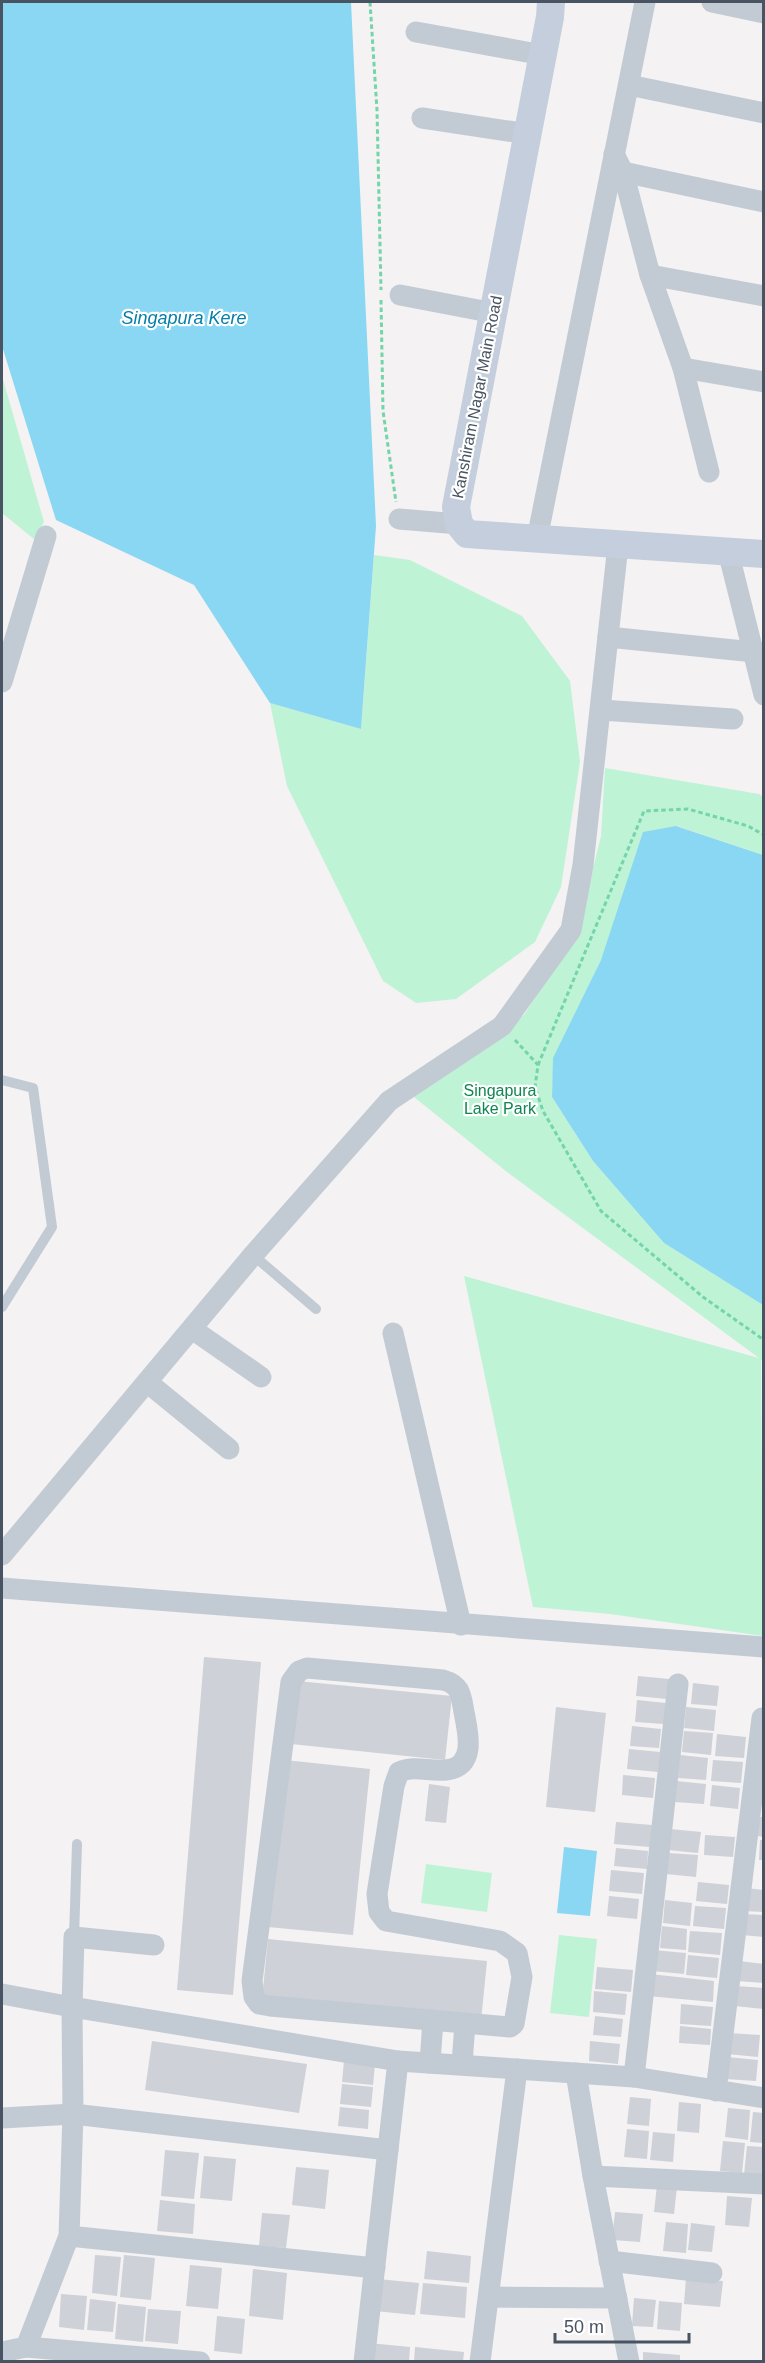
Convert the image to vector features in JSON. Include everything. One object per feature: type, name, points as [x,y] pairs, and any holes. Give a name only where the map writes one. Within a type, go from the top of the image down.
[{"type":"street","name":"Kanshiram Nagar Main Road","points":[[459,524],[456,507],[543,55],[551,2]]},
{"type":"street","points":[[537,539],[619,163],[629,85],[645,2]]},
{"type":"street","points":[[712,2],[764,13]]},
{"type":"street","points":[[416,32],[543,55]]},
{"type":"street","points":[[629,85],[764,113]]},
{"type":"street","points":[[422,118],[528,134]]},
{"type":"street","points":[[619,163],[764,202]]},
{"type":"street","points":[[619,163],[650,275],[683,369],[709,472]]},
{"type":"street","points":[[650,275],[764,296]]},
{"type":"street","points":[[400,295],[494,313]]},
{"type":"street","points":[[683,369],[764,382]]},
{"type":"street","points":[[399,519],[459,524],[467,534],[764,554]]},
{"type":"street","points":[[2,682],[46,536]]},
{"type":"street","points":[[2,1555],[253,1255],[389,1101],[502,1026],[571,930],[583,865],[618,545]]},
{"type":"street","points":[[728,551],[758,653],[764,694]]},
{"type":"street","points":[[608,637],[758,653]]},
{"type":"street","points":[[601,710],[733,719]]},
{"type":"street","points":[[192,1329],[261,1377]]},
{"type":"street","points":[[393,1333],[461,1625]]},
{"type":"street","points":[[147,1382],[229,1449]]},
{"type":"street","points":[[2,1588],[764,1647]]},
{"type":"street","points":[[307,1668],[417,1677],[453,1683],[460,1690],[470,1742],[467,1755],[461,1764],[447,1770],[410,1768],[399,1772],[394,1785],[377,1894],[379,1912],[386,1921],[500,1941],[517,1953],[522,1977],[514,2024],[510,2027],[433,2020],[270,2006],[259,2004],[254,1997],[254,1970],[291,1682],[298,1671],[307,1668]]},
{"type":"street","points":[[634,2077],[678,1684]]},
{"type":"street","points":[[716,2091],[762,1718]]},
{"type":"street","points":[[26,2347],[69,2236],[73,2114],[74,1937],[154,1945]]},
{"type":"street","points":[[2,1994],[398,2061],[634,2077],[764,2098]]},
{"type":"street","points":[[430,2063],[433,2020]]},
{"type":"street","points":[[462,2064],[465,2023]]},
{"type":"street","points":[[364,2361],[398,2061]]},
{"type":"street","points":[[480,2361],[517,2069]]},
{"type":"street","points":[[576,2073],[593,2176],[629,2361]]},
{"type":"street","points":[[2,2118],[73,2114],[388,2150]]},
{"type":"street","points":[[593,2176],[764,2184]]},
{"type":"street","points":[[69,2236],[375,2268]]},
{"type":"street","points":[[609,2261],[712,2273]]},
{"type":"street","points":[[489,2297],[616,2298]]},
{"type":"street","points":[[2,2352],[26,2347],[200,2361]]},
{"type":"lane","points":[[2,1080],[33,1088],[52,1227],[2,1307]]},
{"type":"lane","points":[[253,1255],[316,1309]]},
{"type":"lane","points":[[74,1937],[77,1844]]},
{"type":"path","points":[[370,2],[377,110],[383,411],[399,519]]},
{"type":"path","points":[[764,835],[748,826],[688,809],[644,811],[538,1065],[535,1087],[543,1111],[601,1211],[703,1297],[764,1340]]},
{"type":"path","points":[[502,1026],[538,1065]]},
{"type":"green space","points":[[2,376],[44,522],[34,539],[2,513]]},
{"type":"green space","points":[[374,555],[410,560],[522,616],[570,681],[580,762],[561,887],[535,942],[456,999],[416,1003],[383,981],[287,786],[270,703],[361,729]]},
{"type":"green space","name":"Singapura Lake Park","points":[[605,768],[759,794],[763,797],[763,855],[677,826],[601,960],[554,1058],[552,1097],[593,1161],[664,1243],[763,1305],[763,1360],[761,1360],[763,1636],[610,1614],[533,1607],[464,1276],[759,1358],[507,1172],[414,1097],[524,1015],[577,934],[601,836]]},
{"type":"green space","points":[[426,1864],[492,1873],[487,1912],[421,1903]]},
{"type":"green space","points":[[559,1935],[597,1939],[589,2017],[550,2013]]},
{"type":"water","name":"Singapura Kere","points":[[2,2],[351,2],[376,526],[361,729],[270,703],[194,585],[56,520],[2,346]]},
{"type":"water","points":[[676,826],[763,855],[763,1305],[664,1243],[593,1161],[552,1097],[553,1058],[601,960],[643,832]]},
{"type":"water","points":[[564,1847],[597,1851],[590,1916],[557,1913]]},
{"type":"building","points":[[204,1657],[261,1662],[233,1995],[177,1990]]},
{"type":"building","points":[[638,1676],[669,1679],[667,1699],[636,1696]]},
{"type":"building","points":[[297,1681],[452,1696],[445,1760],[291,1744]]},
{"type":"building","points":[[693,1683],[719,1686],[717,1706],[691,1704]]},
{"type":"building","points":[[637,1700],[666,1703],[664,1724],[635,1722]]},
{"type":"building","points":[[556,1707],[606,1713],[595,1812],[546,1807]]},
{"type":"building","points":[[686,1707],[716,1710],[714,1731],[684,1728]]},
{"type":"building","points":[[632,1726],[661,1729],[659,1748],[630,1746]]},
{"type":"building","points":[[684,1731],[713,1733],[711,1755],[682,1752]]},
{"type":"building","points":[[717,1734],[746,1737],[744,1758],[715,1756]]},
{"type":"building","points":[[629,1749],[660,1752],[658,1772],[627,1769]]},
{"type":"building","points":[[680,1755],[708,1758],[706,1780],[678,1778]]},
{"type":"building","points":[[285,1760],[370,1769],[353,1935],[268,1927]]},
{"type":"building","points":[[713,1760],[743,1762],[741,1783],[711,1781]]},
{"type":"building","points":[[623,1775],[655,1778],[653,1798],[622,1795]]},
{"type":"building","points":[[676,1781],[706,1784],[704,1804],[674,1802]]},
{"type":"building","points":[[429,1784],[450,1787],[446,1823],[425,1821]]},
{"type":"building","points":[[712,1785],[740,1788],[738,1809],[710,1806]]},
{"type":"building","points":[[759,1817],[764,1817],[764,1837],[757,1836]]},
{"type":"building","points":[[616,1822],[652,1825],[650,1847],[614,1844]]},
{"type":"building","points":[[670,1829],[701,1832],[698,1853],[668,1850]]},
{"type":"building","points":[[705,1835],[735,1837],[733,1857],[704,1855]]},
{"type":"building","points":[[760,1840],[764,1840],[764,1860],[759,1860]]},
{"type":"building","points":[[616,1848],[648,1851],[647,1869],[614,1866]]},
{"type":"building","points":[[668,1853],[698,1855],[696,1877],[666,1874]]},
{"type":"building","points":[[611,1870],[644,1873],[642,1894],[609,1891]]},
{"type":"building","points":[[698,1882],[729,1885],[727,1904],[696,1901]]},
{"type":"building","points":[[746,1888],[764,1890],[764,1912],[744,1911]]},
{"type":"building","points":[[609,1896],[639,1899],[637,1919],[607,1916]]},
{"type":"building","points":[[665,1900],[692,1903],[690,1926],[663,1923]]},
{"type":"building","points":[[695,1906],[726,1908],[724,1929],[693,1926]]},
{"type":"building","points":[[743,1914],[764,1915],[764,1937],[741,1935]]},
{"type":"building","points":[[662,1926],[687,1929],[686,1950],[660,1948]]},
{"type":"building","points":[[690,1931],[722,1933],[720,1955],[688,1952]]},
{"type":"building","points":[[268,1939],[487,1961],[481,2021],[262,1999]]},
{"type":"building","points":[[653,1950],[686,1953],[684,1974],[652,1971]]},
{"type":"building","points":[[688,1955],[719,1958],[717,1978],[686,1975]]},
{"type":"building","points":[[739,1961],[764,1964],[764,1983],[737,1981]]},
{"type":"building","points":[[597,1967],[633,1970],[631,1992],[595,1989]]},
{"type":"building","points":[[650,1974],[714,1981],[713,2002],[648,1996]]},
{"type":"building","points":[[736,1986],[764,1988],[764,2009],[734,2006]]},
{"type":"building","points":[[594,1991],[627,1994],[625,2015],[593,2012]]},
{"type":"building","points":[[681,2004],[713,2007],[711,2026],[680,2024]]},
{"type":"building","points":[[595,2016],[623,2019],[621,2037],[593,2035]]},
{"type":"building","points":[[680,2026],[711,2029],[710,2045],[679,2043]]},
{"type":"building","points":[[729,2033],[760,2035],[758,2057],[727,2054]]},
{"type":"building","points":[[152,2041],[307,2064],[299,2113],[145,2090]]},
{"type":"building","points":[[590,2041],[620,2044],[618,2064],[589,2061]]},
{"type":"building","points":[[727,2057],[758,2060],[756,2081],[725,2079]]},
{"type":"building","points":[[344,2061],[375,2064],[373,2085],[342,2082]]},
{"type":"building","points":[[342,2084],[373,2087],[371,2107],[340,2104]]},
{"type":"building","points":[[630,2097],[651,2099],[649,2126],[627,2124]]},
{"type":"building","points":[[679,2102],[701,2104],[699,2133],[677,2131]]},
{"type":"building","points":[[340,2107],[369,2110],[368,2129],[338,2126]]},
{"type":"building","points":[[728,2108],[750,2110],[748,2140],[725,2137]]},
{"type":"building","points":[[753,2112],[764,2113],[764,2143],[750,2142]]},
{"type":"building","points":[[627,2129],[649,2131],[647,2159],[624,2157]]},
{"type":"building","points":[[653,2132],[675,2134],[673,2162],[650,2160]]},
{"type":"building","points":[[723,2141],[745,2143],[742,2173],[720,2171]]},
{"type":"building","points":[[747,2146],[764,2147],[764,2177],[744,2175]]},
{"type":"building","points":[[165,2150],[199,2153],[194,2199],[161,2196]]},
{"type":"building","points":[[204,2156],[236,2159],[232,2201],[200,2198]]},
{"type":"building","points":[[296,2167],[329,2170],[325,2209],[292,2205]]},
{"type":"building","points":[[657,2185],[677,2187],[674,2214],[654,2212]]},
{"type":"building","points":[[727,2196],[752,2198],[749,2227],[725,2225]]},
{"type":"building","points":[[160,2200],[195,2204],[193,2234],[157,2231]]},
{"type":"building","points":[[615,2212],[643,2214],[640,2242],[612,2240]]},
{"type":"building","points":[[262,2213],[290,2215],[286,2248],[259,2246]]},
{"type":"building","points":[[666,2222],[688,2224],[686,2253],[663,2251]]},
{"type":"building","points":[[691,2223],[715,2226],[712,2252],[688,2250]]},
{"type":"building","points":[[427,2251],[471,2256],[469,2283],[424,2279]]},
{"type":"building","points":[[95,2255],[121,2257],[117,2296],[92,2293]]},
{"type":"building","points":[[124,2255],[155,2258],[151,2300],[120,2297]]},
{"type":"building","points":[[190,2265],[222,2268],[218,2309],[186,2306]]},
{"type":"building","points":[[253,2269],[287,2273],[283,2320],[249,2316]]},
{"type":"building","points":[[686,2278],[723,2281],[720,2307],[684,2304]]},
{"type":"building","points":[[378,2279],[419,2283],[415,2315],[375,2311]]},
{"type":"building","points":[[423,2283],[467,2287],[465,2318],[420,2314]]},
{"type":"building","points":[[61,2294],[87,2296],[84,2330],[59,2327]]},
{"type":"building","points":[[634,2298],[656,2300],[653,2327],[632,2326]]},
{"type":"building","points":[[90,2299],[116,2302],[113,2332],[87,2330]]},
{"type":"building","points":[[659,2301],[682,2303],[680,2331],[657,2329]]},
{"type":"building","points":[[118,2304],[146,2307],[143,2342],[115,2339]]},
{"type":"building","points":[[148,2309],[181,2311],[178,2344],[145,2341]]},
{"type":"building","points":[[217,2316],[245,2319],[242,2354],[214,2351]]},
{"type":"building","points":[[369,2343],[410,2347],[409,2362],[368,2362]]},
{"type":"building","points":[[415,2347],[464,2352],[463,2362],[414,2362]]},
{"type":"building","points":[[643,2352],[680,2355],[680,2362],[643,2362]]}]
